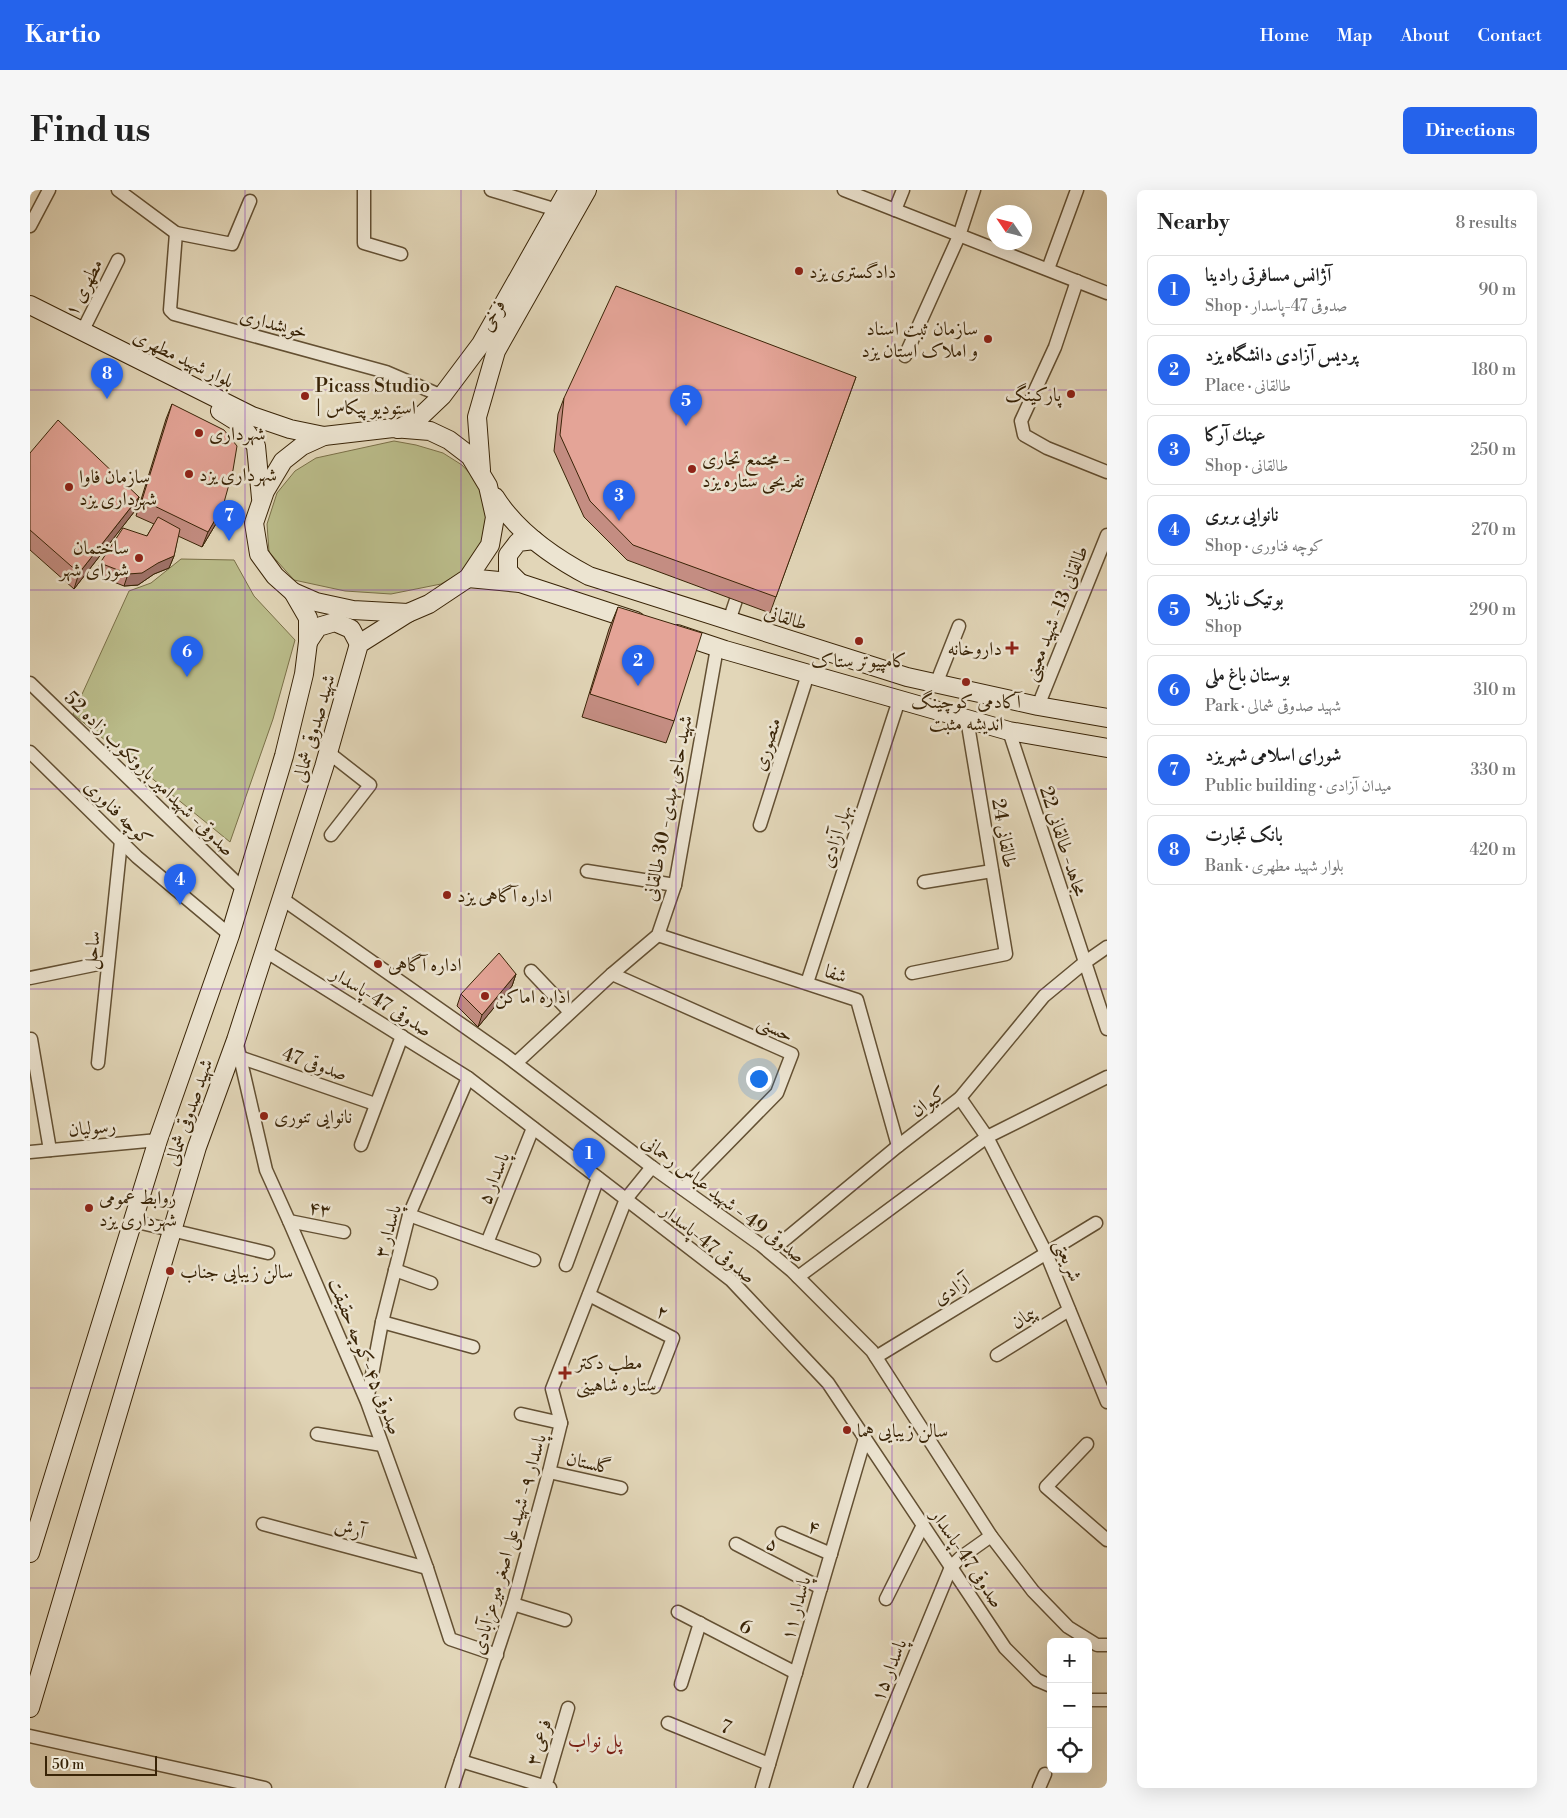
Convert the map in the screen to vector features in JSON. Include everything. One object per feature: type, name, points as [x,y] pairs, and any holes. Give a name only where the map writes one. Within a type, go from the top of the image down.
[{"type":"main road","name":"فرخی","points":[[398,429],[422,416],[442,396],[481,344],[568,190]]},
{"type":"main road","name":"فرخی","points":[[485,481],[478,441],[477,417],[496,351],[587,190]]},
{"type":"main road","name":"بلوار شهید مطهری","points":[[30,305],[252,416],[290,430],[324,436]]},
{"type":"main road","name":"بلوار شهید مطهری","points":[[30,315],[218,409],[241,424],[256,446],[261,504]]},
{"type":"main road","name":"طالقانی","points":[[324,436],[357,431],[398,429],[430,431],[449,440],[470,456],[506,514],[524,532],[565,564],[589,576],[907,677],[1038,706],[1107,718]]},
{"type":"main road","points":[[324,436],[302,446],[283,460],[265,491],[254,523],[259,554],[275,576],[293,592],[316,602],[353,610],[408,613]]},
{"type":"main road","points":[[308,642],[318,627],[335,622],[351,629],[359,644],[408,613],[429,604],[468,578],[490,545],[495,518],[485,481]]},
{"type":"main road","points":[[520,583],[508,571],[508,555],[518,542],[534,540]]},
{"type":"main road","points":[[468,578],[520,583],[717,648],[1009,731],[1107,748]]},
{"type":"main road","name":"شهید صدوقی شمالی","points":[[32,1542],[158,1140],[230,935],[284,756],[304,674],[308,642],[308,618],[293,592]]},
{"type":"main road","name":"شهید صدوقی شمالی","points":[[30,1708],[197,1147],[236,1040],[329,753],[359,644]]},
{"type":"street","points":[[30,226],[49,190]]},
{"type":"street","points":[[118,190],[176,234],[232,244],[250,201]]},
{"type":"street","points":[[364,190],[364,243],[401,254]]},
{"type":"street","points":[[491,190],[557,210]]},
{"type":"street","points":[[844,190],[1107,293]]},
{"type":"street","points":[[896,210],[903,190]]},
{"type":"street","points":[[905,356],[959,236],[974,190]]},
{"type":"street","points":[[1048,269],[1077,190]]},
{"type":"street","name":"خویشداری","points":[[176,234],[170,310],[174,314],[386,372],[442,396]]},
{"type":"street","name":"مطهری ۱","points":[[82,332],[118,260]]},
{"type":"street","points":[[1077,281],[1055,347],[1021,421],[1024,435],[1047,448],[1107,472]]},
{"type":"street","name":"طالقانی 13- شهید معینی","points":[[1038,706],[1107,535]]},
{"type":"street","points":[[729,621],[747,570]]},
{"type":"street","points":[[936,684],[959,626]]},
{"type":"street","name":"شهید حاجی مهدی- 30 طالقانی","points":[[658,935],[675,886],[717,648]]},
{"type":"street","name":"منصوری","points":[[760,825],[808,674]]},
{"type":"street","name":"52 صدوقی- شهیدامیر باروتکوب زاده","points":[[32,689],[243,889]]},
{"type":"street","name":"بهار آزادی","points":[[807,983],[899,700]]},
{"type":"street","name":"طالقانی 24","points":[[912,973],[1006,954],[967,719]]},
{"type":"street","name":"مجاهد- طالقانی 22","points":[[1009,731],[1107,1029]]},
{"type":"street","name":"کوچه فناوری","points":[[30,752],[121,841],[230,935]]},
{"type":"street","points":[[329,753],[370,786],[331,835]]},
{"type":"street","name":"ساحل","points":[[98,1062],[121,841]]},
{"type":"street","points":[[587,871],[675,886]]},
{"type":"street","points":[[924,882],[992,871]]},
{"type":"street","name":"صدوقی 49 - شهید عباس رحمانی","points":[[281,898],[516,1063],[652,1167],[770,1252],[798,1276],[872,1350],[987,1539],[1033,1592],[1068,1627],[1097,1645],[1107,1645]]},
{"type":"street","points":[[516,1063],[612,974],[658,935]]},
{"type":"street","name":"شفا","points":[[658,935],[857,1000],[898,1146]]},
{"type":"street","points":[[960,1098],[1044,996],[1107,947]]},
{"type":"street","name":"صدوقی 47-پاسدار","points":[[265,950],[468,1078],[731,1280],[828,1383],[923,1525],[955,1562],[1005,1648],[1038,1680],[1047,1684]]},
{"type":"street","points":[[30,978],[108,962]]},
{"type":"street","points":[[531,971],[570,1012]]},
{"type":"street","name":"حسنی","points":[[612,974],[792,1054],[777,1093],[682,1189]]},
{"type":"street","points":[[361,1145],[402,1036]]},
{"type":"street","points":[[31,1039],[50,1150]]},
{"type":"street","name":"صدوقی ۴۵-کوچه حقیقت","points":[[236,1040],[242,1058],[266,1170],[367,1402],[450,1639],[497,1655]]},
{"type":"street","name":"صدوقی 47","points":[[242,1058],[375,1104]]},
{"type":"street","points":[[798,1276],[987,1137],[1107,1077]]},
{"type":"street","name":"پاسدار ۳","points":[[367,1402],[382,1322],[409,1215],[468,1078]]},
{"type":"street","name":"کیوان","points":[[770,1252],[898,1146],[960,1098],[987,1137]]},
{"type":"street","name":"پاسدار ۵","points":[[487,1243],[533,1128]]},
{"type":"street","name":"شریعتی","points":[[987,1137],[1046,1253],[1107,1402]]},
{"type":"street","name":"رسولیان","points":[[30,1152],[158,1140]]},
{"type":"street","name":"پاسدار ۹- شهید علی اصغر میرعزآبادی","points":[[452,1788],[513,1604],[549,1472],[561,1423],[552,1389],[626,1199],[652,1167]]},
{"type":"street","points":[[566,1265],[598,1178]]},
{"type":"street","points":[[409,1215],[534,1260]]},
{"type":"street","name":"۴۳","points":[[289,1220],[344,1232]]},
{"type":"street","points":[[133,1221],[268,1253]]},
{"type":"street","name":"آزادی","points":[[876,1358],[1096,1222]]},
{"type":"street","points":[[396,1270],[431,1283]]},
{"type":"street","name":"۲","points":[[588,1295],[673,1338],[654,1387]]},
{"type":"street","name":"پیمان","points":[[997,1355],[1069,1310]]},
{"type":"street","points":[[382,1322],[473,1347]]},
{"type":"street","points":[[521,1414],[561,1423]]},
{"type":"street","points":[[317,1434],[382,1446]]},
{"type":"street","name":"پاسدار ۱۱","points":[[762,1788],[865,1438]]},
{"type":"street","points":[[1087,1444],[1046,1487],[1107,1540]]},
{"type":"street","name":"گلستان","points":[[549,1472],[621,1488]]},
{"type":"street","name":"آرش","points":[[263,1524],[426,1568]]},
{"type":"street","points":[[886,1598],[923,1525]]},
{"type":"street","name":"۴","points":[[782,1533],[831,1554]]},
{"type":"street","points":[[955,1562],[987,1539]]},
{"type":"street","name":"۵","points":[[736,1544],[821,1588]]},
{"type":"street","name":"پاسدار ۱۵","points":[[860,1788],[955,1562]]},
{"type":"street","points":[[513,1604],[565,1620]]},
{"type":"street","name":"6","points":[[678,1612],[796,1673]]},
{"type":"street","points":[[682,1684],[700,1623]]},
{"type":"street","points":[[1092,1700],[1107,1700]]},
{"type":"street","name":"فرعی ۳","points":[[547,1787],[568,1708]]},
{"type":"street","name":"7","points":[[668,1723],[769,1764]]},
{"type":"street","points":[[30,1736],[265,1788]]},
{"type":"street","points":[[461,1761],[547,1787]]},
{"type":"street","points":[[1039,1788],[1046,1774]]},
{"type":"green space","points":[[394,441],[443,453],[462,465],[475,479],[482,493],[487,522],[484,540],[460,573],[441,584],[391,594],[345,591],[294,580],[269,552],[267,524],[277,493],[295,471],[316,458]]},
{"type":"green space","points":[[181,559],[234,560],[254,596],[295,640],[273,719],[230,842],[73,714],[129,591],[151,583]]},
{"type":"building","name":"مجتمع تجاری - تفریحی ستاره یزد","points":[[616,286],[856,377],[776,597],[633,545],[590,501],[560,435],[564,398]]},
{"type":"building","name":"شهرداری یزد","points":[[172,404],[224,430],[237,446],[233,470],[223,506],[208,532],[142,500]]},
{"type":"building","name":"سازمان فاوا شهرداری یزد","points":[[58,420],[139,497],[79,573],[30,530],[30,453]]},
{"type":"building","name":"ساختمان شورای شهر","points":[[158,517],[180,529],[174,556],[142,573],[128,574],[100,563],[123,528],[147,536]]},
{"type":"building","points":[[618,607],[702,633],[674,721],[590,694]]},
{"type":"building","name":"اداره اماکن","points":[[499,953],[516,974],[482,1015],[461,994]]},
{"type":"place","name":"دادگستری یزد","points":[[799,271]]},
{"type":"place","name":"سازمان ثبت اسناد و املاک استان یزد","points":[[988,339]]},
{"type":"place","name":"پارکینگ","points":[[1071,394]]},
{"type":"place","name":"Picass Studio | استودیو پیکاس","points":[[305,396]]},
{"type":"place","name":"بانک تجارت","points":[[107,399]]},
{"type":"place","name":"بوتیک نازیلا","points":[[686,426]]},
{"type":"place","name":"شهرداری","points":[[199,433]]},
{"type":"place","name":"مجتمع تجاری - تفریحی ستاره یزد","points":[[692,469]]},
{"type":"place","name":"شهرداری یزد","points":[[189,474]]},
{"type":"place","name":"سازمان فاوا شهرداری یزد","points":[[69,487]]},
{"type":"place","name":"عينك آركا","points":[[619,521]]},
{"type":"place","name":"شورای اسلامی شهر یزد","points":[[229,541]]},
{"type":"place","name":"ساختمان شورای شهر","points":[[139,558]]},
{"type":"place","name":"کامپیوتر ستاک","points":[[859,641]]},
{"type":"place","name":"داروخانه","points":[[1012,648]]},
{"type":"place","name":"بوستان باغ ملی","points":[[187,677]]},
{"type":"place","name":"آکادمی کوچینگ اندیشه مثبت","points":[[966,682]]},
{"type":"place","name":"پردیس آزادی دانشگاه یزد","points":[[638,686]]},
{"type":"place","name":"اداره آگاهی یزد","points":[[447,895]]},
{"type":"place","name":"نانوایی بربری","points":[[180,905]]},
{"type":"place","name":"اداره آگاهی","points":[[378,964]]},
{"type":"place","name":"اداره اماکن","points":[[485,996]]},
{"type":"place","name":"نانوایی تنوری","points":[[264,1116]]},
{"type":"place","name":"آژانس مسافرتی رادینا","points":[[589,1179]]},
{"type":"place","name":"روابط عمومی شهرداری یزد","points":[[89,1208]]},
{"type":"place","name":"سالن زیبایی جناب","points":[[170,1271]]},
{"type":"place","name":"مطب دکتر ستاره شاهینی","points":[[565,1373]]},
{"type":"place","name":"سالن زیبایی هما","points":[[847,1430]]},
{"type":"district","name":"پل نواب","points":[[595,1740]]}]
